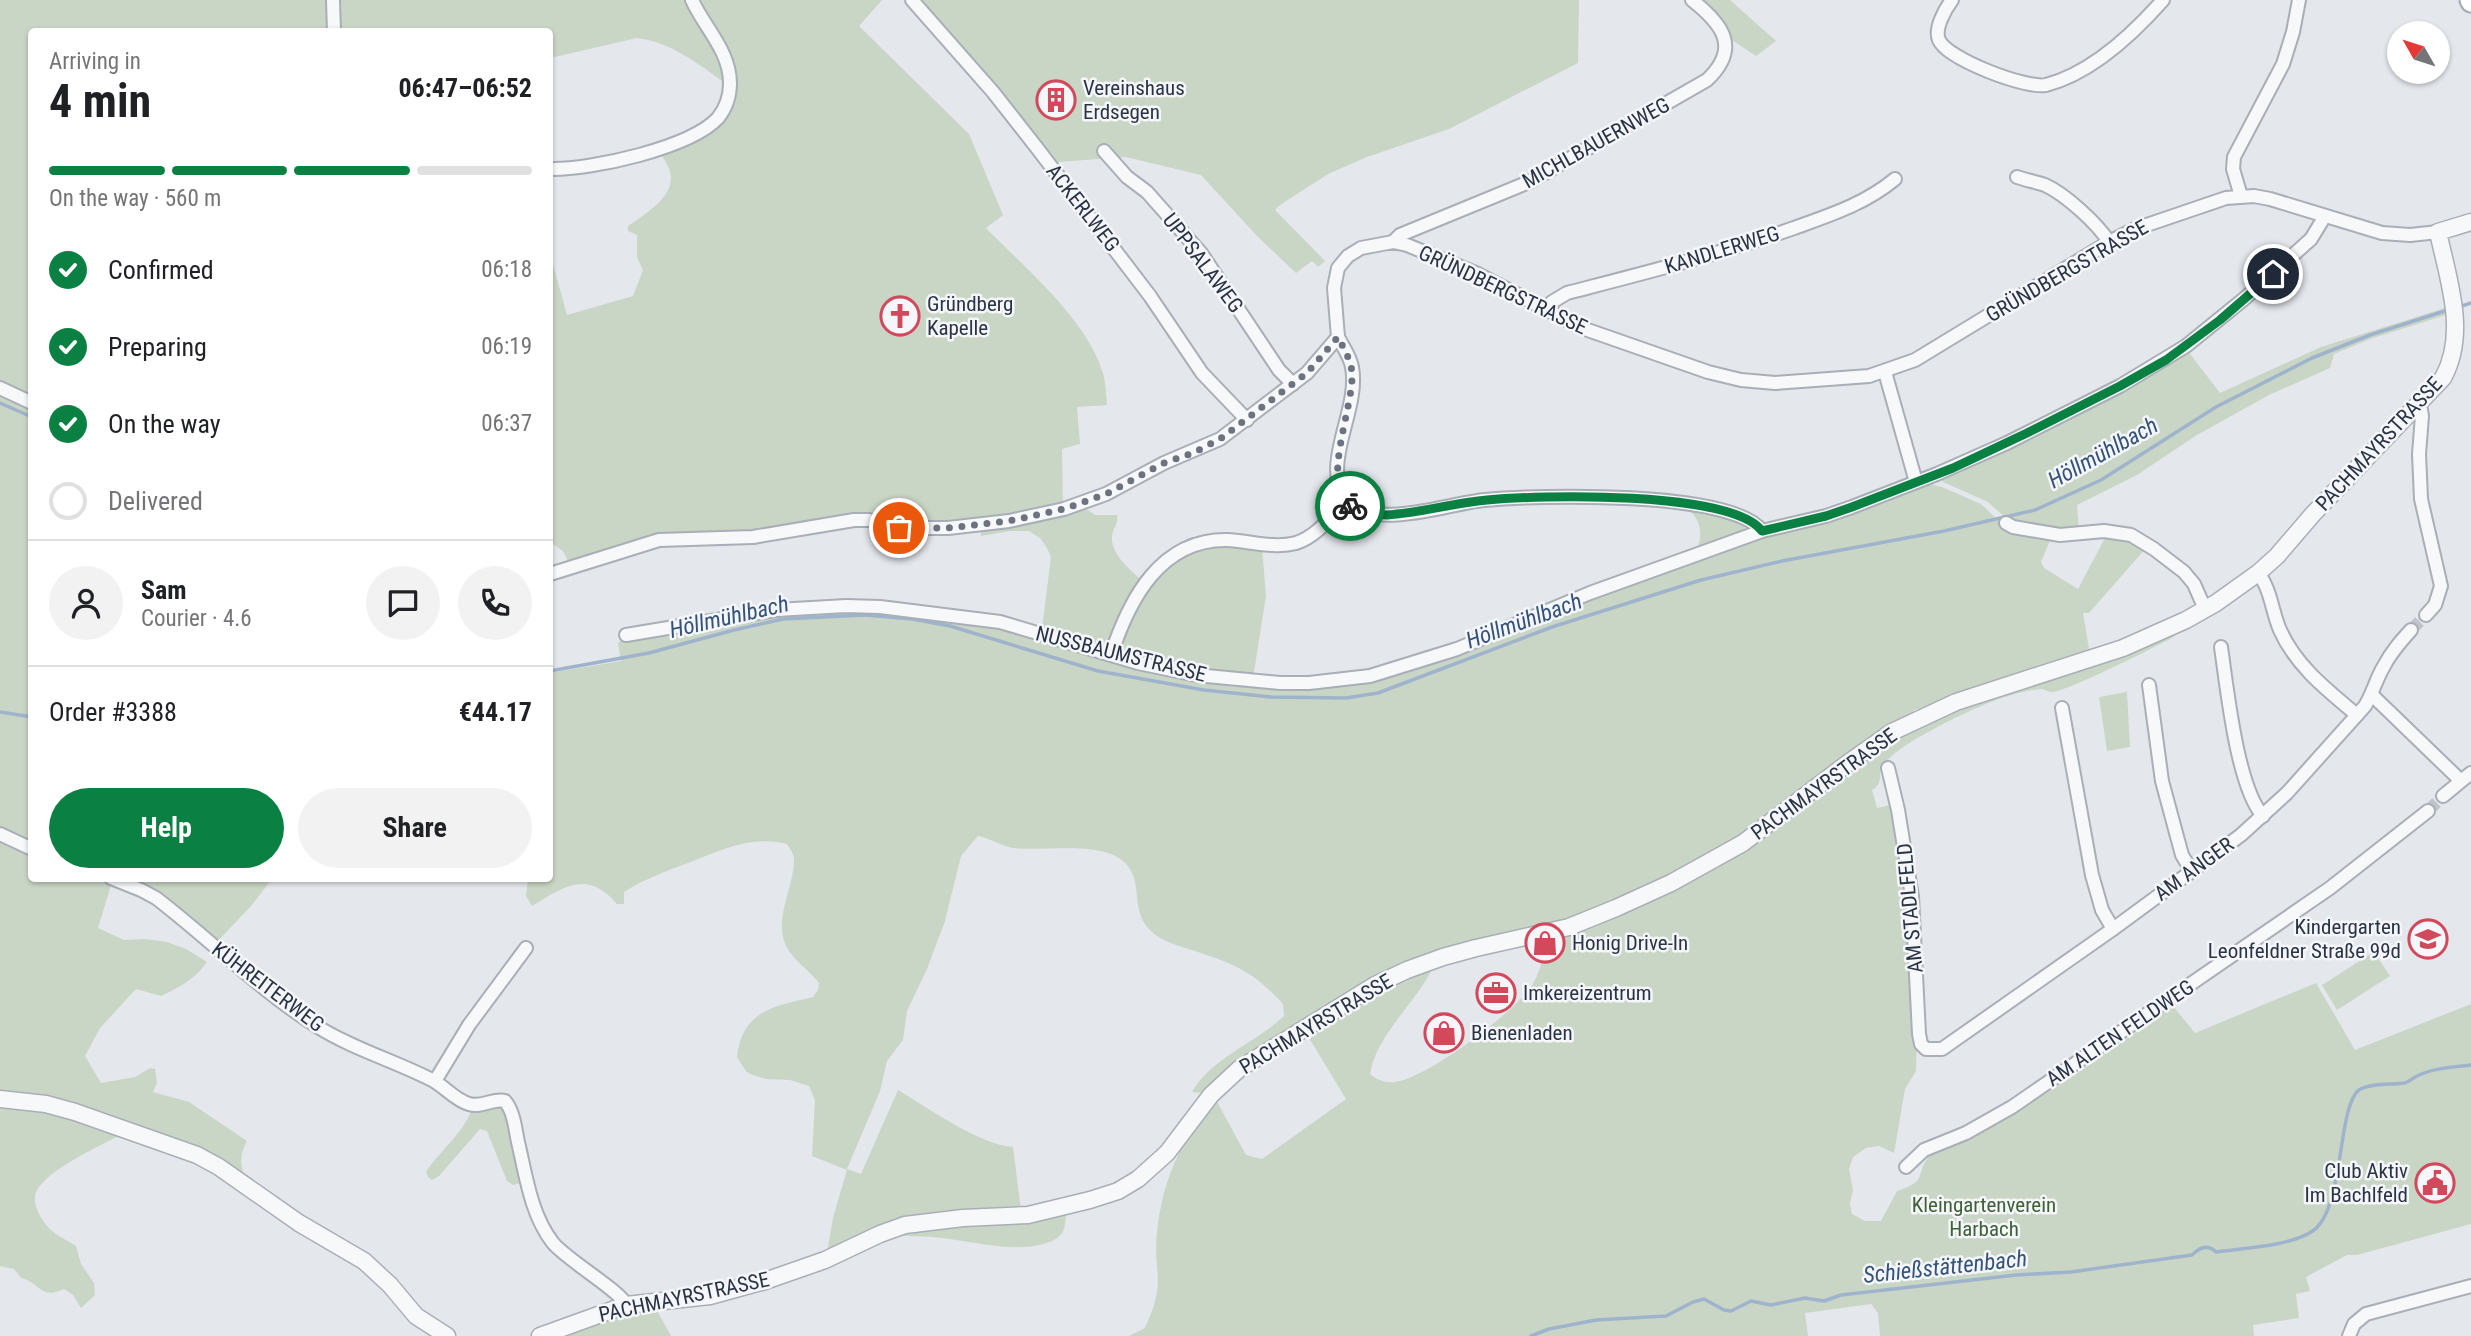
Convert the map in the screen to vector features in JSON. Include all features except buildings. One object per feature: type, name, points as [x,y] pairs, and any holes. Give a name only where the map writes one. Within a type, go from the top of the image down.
[{"type":"street","points":[[333,0],[334,28]]},
{"type":"street","points":[[553,169],[600,164],[649,151],[696,134],[719,116],[728,99],[730,76],[719,46],[692,0]]},
{"type":"street","name":"ACKERLWEG","points":[[912,0],[993,92],[1150,296],[1202,373],[1247,420]]},
{"type":"street","name":"MICHLBAUERNWEG","points":[[1393,242],[1400,235],[1529,182],[1707,79],[1721,60],[1725,49],[1724,39],[1716,20],[1692,0]]},
{"type":"street","points":[[1952,0],[1939,30],[1941,43],[1956,55],[1981,67],[2017,83],[2036,86],[2057,80],[2105,54],[2141,26],[2163,0]]},
{"type":"street","points":[[2241,196],[2233,169],[2234,156],[2283,64],[2299,0]]},
{"type":"street","name":"UPPSALAWEG","points":[[1104,151],[1127,177],[1147,192],[1201,253],[1279,370],[1293,384]]},
{"type":"street","points":[[2017,177],[2055,191],[2099,228],[2109,242]]},
{"type":"street","name":"KANDLERWEG","points":[[1547,309],[1552,302],[1567,293],[1718,254],[1839,212],[1878,193],[1895,179]]},
{"type":"street","name":"GRÜNDBERGSTRASSE","points":[[1345,502],[1338,485],[1337,471],[1352,371],[1349,358],[1338,337],[1334,288],[1338,268],[1348,256],[1361,248],[1393,242],[1407,245],[1467,268],[1574,324],[1616,341],[1733,378],[1780,383],[1850,378],[1885,372],[1915,360],[2109,242],[2139,227],[2216,200],[2241,196],[2270,199],[2367,230],[2395,235],[2438,232],[2466,221]]},
{"type":"street","name":"NUSSBAUMSTRASSE","points":[[626,635],[776,610],[846,606],[928,612],[1000,622],[1111,655],[1185,673],[1253,682],[1309,683],[1370,676],[1457,649],[1590,593],[1762,531],[1826,516],[1916,482],[2027,433],[2166,360],[2220,320],[2273,274],[2311,239],[2325,216]]},
{"type":"street","name":"PACHMAYRSTRASSE","points":[[540,1336],[626,1305],[710,1296],[758,1283],[825,1260],[905,1225],[948,1219],[1028,1215],[1118,1191],[1138,1179],[1167,1153],[1217,1089],[1239,1069],[1375,985],[1443,957],[1569,927],[1627,903],[1671,883],[1742,842],[1892,732],[1956,702],[2123,648],[2205,609],[2258,573],[2443,378],[2449,367],[2456,339],[2454,308],[2438,232]]},
{"type":"street","points":[[553,573],[659,540],[739,538],[855,520],[869,520],[908,529],[948,528],[1000,523],[1038,515],[1106,494],[1164,463],[1209,445],[1247,420],[1317,364],[1338,337]]},
{"type":"street","points":[[1885,372],[1916,482]]},
{"type":"street","points":[[0,388],[28,401]]},
{"type":"street","points":[[2417,406],[2422,416],[2419,454],[2421,499],[2441,586],[2435,605],[2426,615]]},
{"type":"street","points":[[1111,655],[1126,614],[1138,593],[1151,573],[1168,559],[1186,549],[1213,541],[1278,545],[1297,542],[1315,531],[1345,502],[1370,514],[1387,515],[1474,501],[1517,498],[1646,498],[1719,510],[1757,524],[1762,531]]},
{"type":"street","points":[[2006,523],[2016,528],[2060,535],[2104,531],[2134,537],[2186,574],[2194,584],[2205,609]]},
{"type":"street","points":[[2258,573],[2266,584],[2281,631],[2299,661],[2357,715]]},
{"type":"street","name":"AM ANGER","points":[[1926,1049],[1942,1049],[2113,929],[2263,816],[2357,715],[2372,695],[2382,669],[2392,653],[2412,630]]},
{"type":"street","points":[[2221,648],[2241,761],[2255,805],[2263,816]]},
{"type":"street","points":[[2149,685],[2162,781],[2182,855],[2192,870]]},
{"type":"street","points":[[2372,695],[2466,776],[2443,796]]},
{"type":"street","points":[[2062,708],[2092,875],[2102,910],[2113,929]]},
{"type":"street","name":"AM STADLFELD","points":[[1888,768],[1907,857],[1912,896],[1919,1034],[1926,1049]]},
{"type":"street","name":"AM ALTEN FELDWEG","points":[[1906,1167],[1924,1150],[1966,1133],[2012,1107],[2330,888],[2428,811]]},
{"type":"street","points":[[0,834],[28,847]]},
{"type":"street","name":"KÜHREITERWEG","points":[[121,882],[156,898],[236,967],[319,1027],[365,1052],[435,1081],[452,1095],[471,1105],[505,1101],[512,1115],[534,1206],[546,1233],[563,1254],[619,1294],[626,1305]]},
{"type":"street","points":[[435,1081],[469,1026],[526,948]]},
{"type":"street","points":[[0,1099],[46,1104],[75,1112],[197,1155],[219,1167],[299,1223],[364,1261],[384,1279],[416,1316],[447,1336]]},
{"type":"street","points":[[2349,1336],[2354,1324],[2366,1314],[2471,1286]]},
{"type":"green space","points":[[0,0],[330,0],[330,28],[28,28],[28,882],[112,882],[98,928],[124,940],[167,942],[186,949],[207,962],[187,982],[161,996],[136,989],[100,1028],[85,1056],[101,1083],[135,1077],[150,1068],[155,1069],[157,1082],[153,1092],[189,1102],[247,1141],[241,1158],[244,1176],[0,1094]]},
{"type":"green space","points":[[336,0],[882,0],[859,26],[969,134],[1003,215],[986,228],[1071,316],[1097,356],[1104,377],[1107,405],[1077,407],[1080,444],[1062,449],[1063,505],[991,521],[797,526],[704,537],[569,563],[563,551],[553,544],[553,264],[567,315],[633,296],[643,270],[637,257],[637,235],[628,231],[628,226],[651,210],[669,188],[670,171],[659,151],[696,138],[733,89],[676,51],[637,38],[553,57],[553,28],[336,28]]},
{"type":"green space","points":[[918,0],[1579,0],[1578,63],[1449,129],[1367,157],[1328,174],[1280,205],[1275,210],[1325,261],[1318,267],[1312,261],[1296,273],[1257,236],[1201,175],[1126,157],[1057,162],[1053,166]]},
{"type":"green space","points":[[1702,0],[1730,0],[1776,41],[1756,56],[1732,40],[1717,13]]},
{"type":"green space","points":[[2445,308],[2446,315],[2370,339],[2334,354],[2330,368],[2269,395],[2197,435],[2137,475],[2077,505],[2079,530],[2066,531],[2009,521],[1988,502],[1943,482],[1941,477],[2187,350],[2220,393],[2321,347]]},
{"type":"green space","name":"Kleingartenverein Harbach","points":[[1924,483],[1942,487],[1981,504],[2002,524],[2051,538],[2041,562],[2044,568],[2078,589],[2106,536],[2125,537],[2146,548],[2089,613],[2083,613],[2090,655],[1924,709],[1916,709],[1908,719],[1855,756],[1862,764],[1925,722],[2184,627],[2168,640],[2072,686],[2051,692],[2041,689],[2029,691],[1990,702],[1911,742],[1884,764],[1878,784],[1872,790],[1877,808],[1891,805],[1893,808],[1903,858],[1917,1033],[1916,1071],[1905,1089],[1894,1153],[1879,1146],[1866,1148],[1853,1157],[1849,1169],[1853,1190],[1850,1203],[1852,1214],[1865,1221],[1881,1221],[1897,1191],[1917,1181],[1928,1157],[1993,1126],[2024,1107],[2173,1006],[2195,1033],[2316,983],[2355,1050],[2471,1004],[2471,1224],[2357,1255],[2347,1255],[2306,1277],[2310,1291],[2296,1294],[2299,1318],[2253,1325],[2254,1336],[1880,1336],[1878,1313],[1871,1304],[1805,1313],[1808,1336],[1129,1336],[1145,1328],[1155,1301],[1158,1285],[1158,1228],[1172,1169],[1190,1133],[1216,1100],[1246,1155],[1262,1159],[1346,1099],[1306,1033],[1368,995],[1433,967],[1380,1045],[1370,1074],[1388,1082],[1409,1078],[1427,1070],[1468,1043],[1507,1012],[1531,987],[1549,946],[1560,936],[1401,968],[1333,1001],[1298,1023],[1225,1071],[1204,1093],[1192,1092],[1211,1069],[1284,1016],[1283,1004],[1245,971],[1166,941],[1151,930],[1140,912],[1132,874],[1127,865],[1117,857],[1090,849],[1013,848],[978,836],[961,856],[945,921],[907,1011],[903,1040],[887,1061],[880,1091],[847,1169],[861,1174],[898,1090],[970,1133],[1000,1145],[1013,1147],[1021,1210],[983,1211],[827,1253],[833,1218],[847,1170],[812,1156],[815,1100],[809,1086],[750,1074],[737,1057],[740,1041],[753,1020],[774,1008],[813,997],[818,990],[819,983],[789,951],[783,935],[783,913],[794,859],[787,844],[761,841],[712,853],[632,887],[624,892],[624,904],[617,904],[606,893],[585,884],[565,888],[532,906],[526,896],[528,882],[553,882],[553,672],[621,661],[618,643],[622,639],[791,612],[872,611],[1006,627],[1104,657],[1296,687],[1340,686],[1373,681],[1589,597],[1769,533]]},
{"type":"green space","points":[[1085,508],[1095,515],[1117,515],[1113,546],[1120,558],[1141,580],[1103,649],[1042,629],[1051,557],[1040,538],[1029,531],[981,536],[981,529]]},
{"type":"green space","points":[[1688,509],[1739,521],[1745,526],[1745,532],[1697,550],[1700,528]]},
{"type":"green space","points":[[1214,544],[1262,547],[1266,596],[1253,678],[1126,654],[1120,642],[1144,588],[1184,553]]},
{"type":"green space","points":[[2127,692],[2130,747],[2107,751],[2099,697]]},
{"type":"green space","points":[[127,882],[270,882],[216,943]]},
{"type":"green space","points":[[2374,952],[2390,976],[2337,1010],[2322,985]]},
{"type":"green space","points":[[0,1104],[39,1109],[123,1134],[62,1167],[36,1192],[36,1208],[42,1219],[52,1231],[76,1246],[81,1264],[94,1283],[95,1295],[81,1308],[73,1295],[64,1289],[45,1292],[21,1278],[14,1269],[0,1266]]},
{"type":"green space","points":[[504,1106],[523,1178],[520,1183],[513,1185],[507,1181],[487,1131],[480,1129],[439,1176],[432,1180],[428,1177],[426,1172],[463,1126],[472,1109]]},
{"type":"green space","points":[[1066,1214],[1060,1236],[1034,1246],[1007,1247],[940,1238],[892,1236],[930,1229]]},
{"type":"green space","points":[[655,1307],[671,1336],[551,1336],[616,1312]]},
{"type":"waterway","name":"Höllmühlbach","points":[[2459,307],[2471,303]]},
{"type":"waterway","name":"Höllmühlbach","points":[[553,670],[649,653],[783,619],[865,615],[950,626],[1098,671],[1204,690],[1271,697],[1346,698],[1378,693],[1552,627],[1701,580],[2035,510],[2101,480],[2216,407],[2312,358],[2370,335],[2448,310]]},
{"type":"waterway","name":"Höllmühlbach","points":[[0,403],[28,415]]},
{"type":"waterway","points":[[0,712],[28,716]]},
{"type":"waterway","name":"Schießstättenbach","points":[[1531,1336],[1549,1329],[1596,1320],[1666,1316],[1704,1299],[1731,1311],[1751,1301],[1771,1305],[1805,1298],[1824,1301],[1841,1295],[2016,1275],[2071,1272],[2192,1255],[2204,1248],[2216,1252],[2294,1240],[2314,1230],[2324,1218],[2336,1179],[2347,1116],[2352,1100],[2359,1090],[2375,1085],[2405,1083],[2431,1071],[2471,1065]]},
{"type":"tunnel","points":[[2411,630],[2426,615]]},
{"type":"tunnel","points":[[2428,811],[2443,796]]},
{"type":"way so far","points":[[899,528],[948,528],[1009,521],[1064,509],[1106,494],[1164,463],[1193,453],[1220,439],[1307,373],[1338,337],[1349,358],[1352,371],[1337,471],[1341,495],[1350,506]]},
{"type":"place","name":"Vereinshaus Erdsegen","points":[[1056,100]]},
{"type":"place","name":"Gründberg Kapelle","points":[[900,316]]},
{"type":"place","name":"Kindergarten Leonfeldner Straße 99d","points":[[2428,939]]},
{"type":"place","name":"Honig Drive-In","points":[[1545,943]]},
{"type":"place","name":"Imkereizentrum","points":[[1496,993]]},
{"type":"place","name":"Bienenladen","points":[[1444,1033]]},
{"type":"place","name":"Club Aktiv Im Bachlfeld","points":[[2435,1183]]},
{"type":"route","points":[[1350,506],[1370,514],[1387,515],[1487,500],[1529,497],[1655,499],[1719,510],[1757,524],[1762,531],[1826,516],[1975,458],[2120,386],[2186,346],[2273,274]]}]
